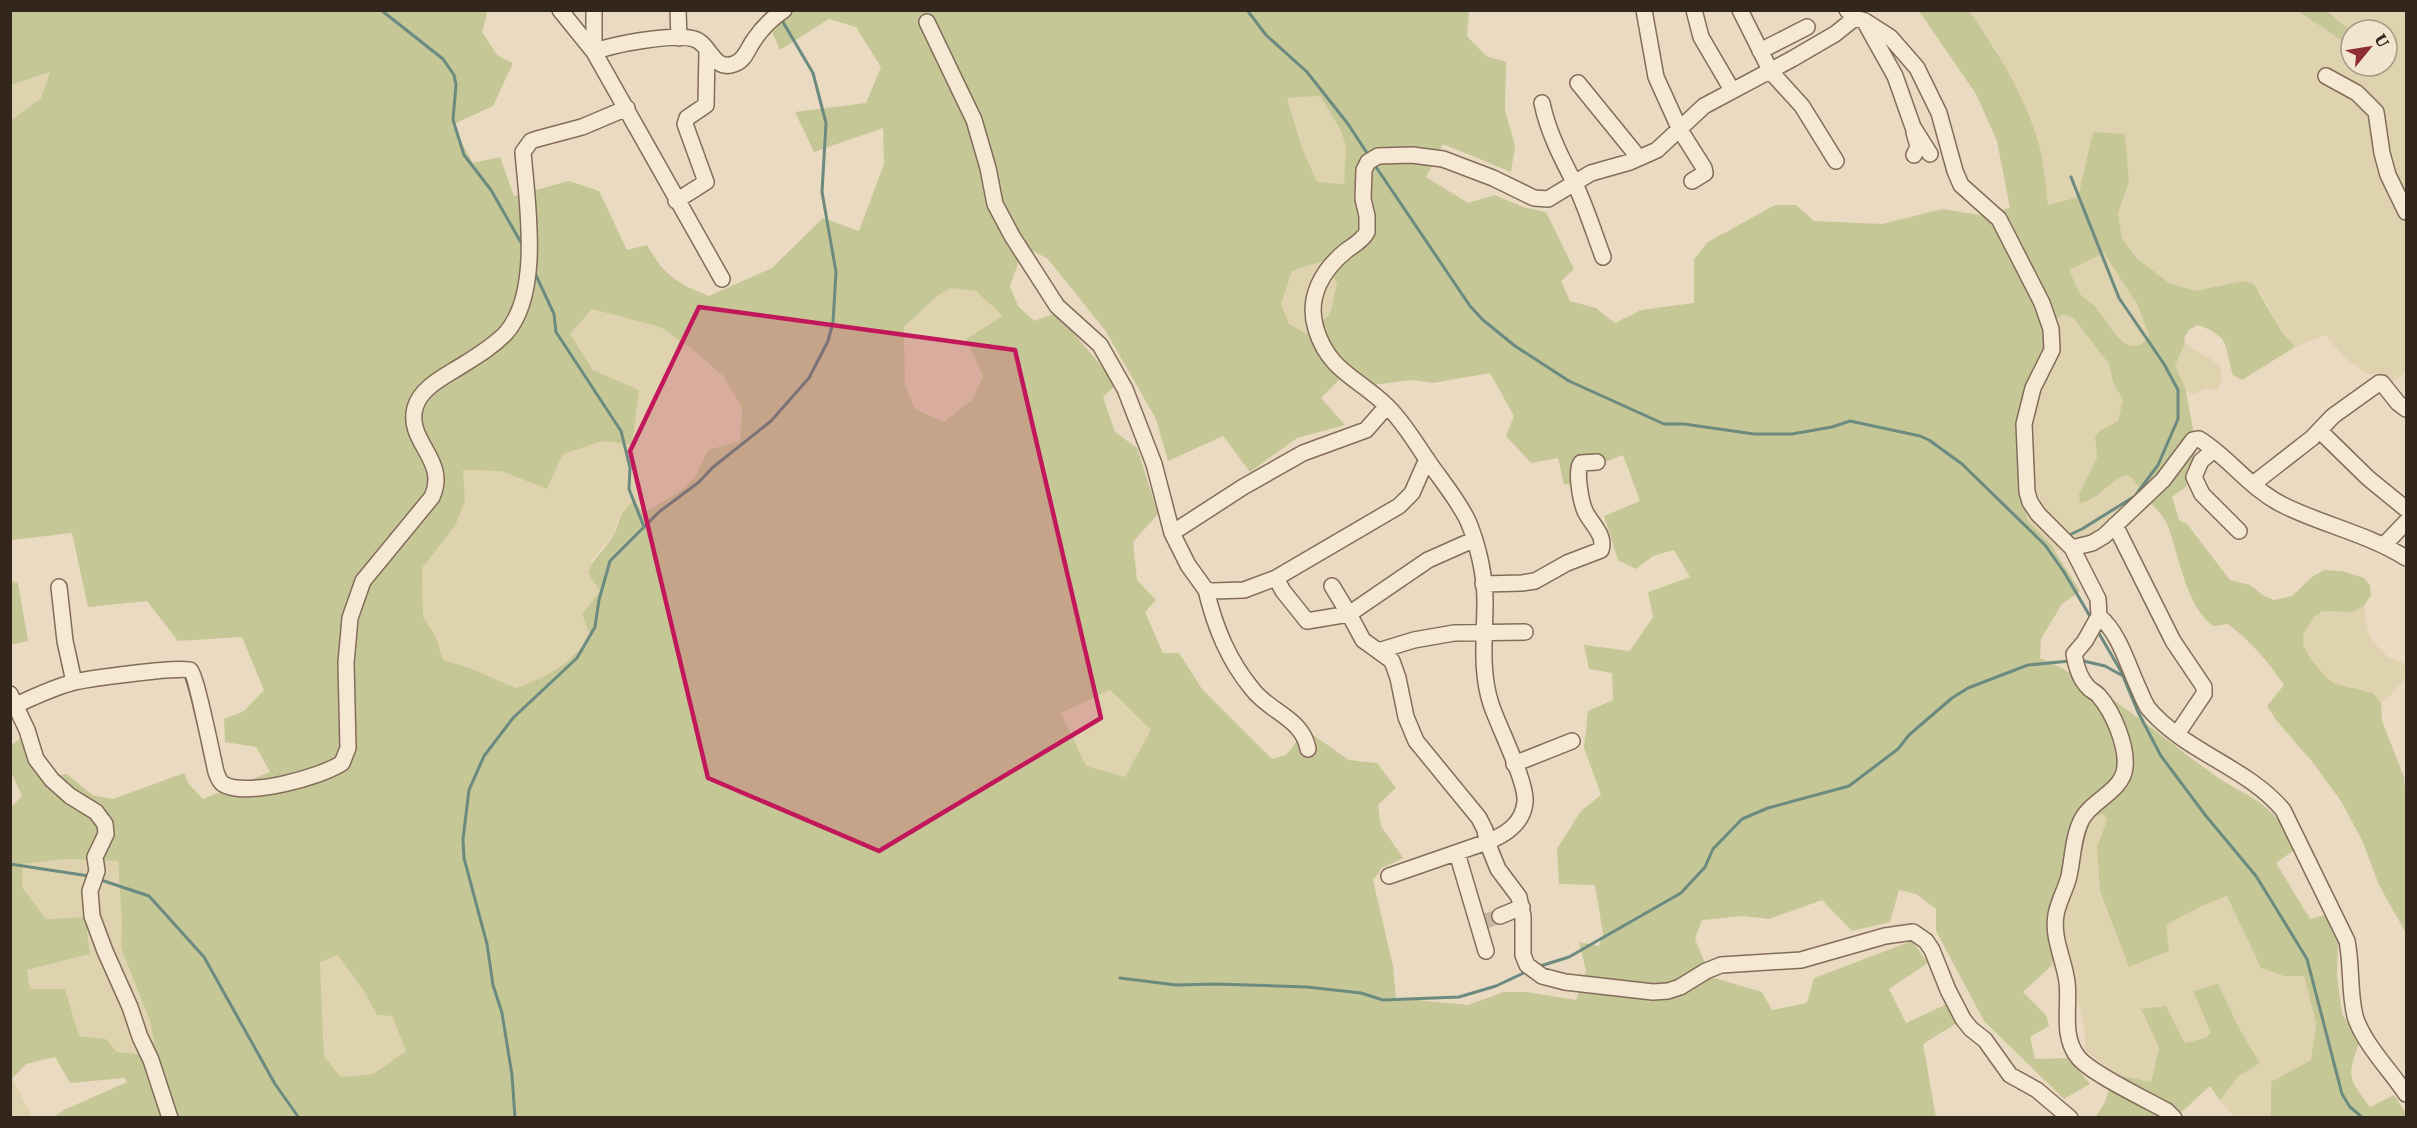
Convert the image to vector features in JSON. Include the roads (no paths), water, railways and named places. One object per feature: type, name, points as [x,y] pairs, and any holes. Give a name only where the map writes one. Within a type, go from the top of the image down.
[{"type":"street","points":[[560,10],[594,52],[722,279]]},
{"type":"street","points":[[594,10],[594,52]]},
{"type":"street","points":[[678,10],[679,38]]},
{"type":"street","points":[[1644,10],[1656,76],[1680,130],[1705,173],[1692,182]]},
{"type":"street","points":[[1694,10],[1701,37],[1732,90]]},
{"type":"street","points":[[1745,12],[1771,72],[1802,106],[1836,161]]},
{"type":"street","points":[[594,52],[605,47],[651,39],[696,39],[722,64],[737,63],[744,57],[754,39],[780,13]]},
{"type":"street","points":[[1389,876],[1487,842],[1510,831],[1522,813],[1525,801],[1514,764],[1490,703],[1485,679],[1483,584],[1468,521],[1413,435],[1387,406],[1366,387],[1345,374],[1328,357],[1315,327],[1313,300],[1318,282],[1330,265],[1367,232],[1362,183],[1364,170],[1373,159],[1412,155],[1443,159],[1494,178],[1534,198],[1548,199],[1597,171],[1657,150],[1704,106],[1771,72],[1835,34],[1856,16]]},
{"type":"street","points":[[1856,16],[1895,75],[1918,147],[1914,155]]},
{"type":"street","points":[[1856,16],[1890,37],[1924,79],[1939,113],[1961,185],[1999,219],[2042,303],[2051,329],[2052,350],[2033,388],[2024,424],[2025,478],[2030,502],[2038,514],[2070,546],[2096,592],[2099,616],[2074,654],[2077,670],[2108,710],[2125,753],[2126,770],[2117,784],[2083,816],[2076,833],[2069,877],[2056,914],[2056,937],[2067,982],[2069,1040],[2074,1053],[2084,1065],[2167,1111],[2174,1118]]},
{"type":"street","points":[[927,22],[974,120],[988,168],[995,204],[1012,237],[1057,306],[1100,345],[1125,389],[1154,464],[1172,533],[1188,566],[1206,590],[1219,637],[1255,693],[1282,713],[1301,732],[1307,741],[1308,749]]},
{"type":"street","points":[[1760,51],[1807,27]]},
{"type":"street","points":[[676,201],[706,182],[685,124],[687,118],[706,105],[707,51]]},
{"type":"street","points":[[2326,76],[2357,93],[2376,112],[2379,139],[2388,175],[2406,212]]},
{"type":"street","points":[[1578,83],[1639,158]]},
{"type":"street","points":[[1542,102],[1546,122],[1565,167],[1575,184],[1604,257]]},
{"type":"street","points":[[170,1118],[152,1060],[92,916],[90,891],[97,872],[95,857],[106,834],[102,818],[70,796],[52,780],[36,759],[13,699],[74,682],[144,672],[190,670],[196,682],[203,722],[216,772],[225,785],[253,789],[299,780],[342,763],[348,748],[345,663],[350,618],[363,581],[432,497],[438,481],[437,473],[416,432],[415,408],[424,391],[489,348],[506,333],[519,314],[526,291],[530,250],[523,152],[527,145],[537,139],[582,127],[627,108]]},
{"type":"street","points":[[1913,127],[1930,154]]},
{"type":"street","points":[[2253,484],[2319,431],[2333,416],[2380,382],[2406,409]]},
{"type":"street","points":[[1172,533],[1243,487],[1303,453],[1366,430],[1387,406]]},
{"type":"street","points":[[2319,431],[2368,478],[2406,509]]},
{"type":"street","points":[[2070,546],[2092,543],[2104,536],[2163,480],[2193,440],[2199,439],[2282,505],[2384,545],[2406,558]]},
{"type":"street","points":[[2214,450],[2201,461],[2193,477],[2202,494],[2239,531]]},
{"type":"street","points":[[1206,590],[1217,592],[1245,590],[1276,578],[1399,506],[1412,493],[1427,459]]},
{"type":"street","points":[[1483,584],[1535,581],[1568,563],[1601,550],[1603,544],[1585,510],[1577,475],[1581,463],[1597,462]]},
{"type":"street","points":[[2384,545],[2406,522]]},
{"type":"street","points":[[2115,525],[2173,641],[2204,687],[2204,694],[2177,734]]},
{"type":"street","points":[[1276,578],[1283,591],[1307,621],[1349,614],[1428,560],[1473,540]]},
{"type":"street","points":[[59,586],[65,641],[74,682]]},
{"type":"street","points":[[1332,586],[1363,640],[1387,656],[1394,666],[1406,717],[1416,741],[1475,810],[1485,830],[1497,869],[1519,897],[1522,907],[1523,955],[1527,965],[1542,976],[1565,982],[1653,992],[1680,987],[1706,971],[1721,965],[1801,960],[1885,936],[1913,932],[1926,941],[1932,950],[1948,990],[1963,1019],[1971,1029],[1985,1040],[2010,1075],[2037,1090],[2070,1118]]},
{"type":"street","points":[[2099,616],[2111,626],[2147,707],[2177,734],[2252,783],[2283,810],[2347,941],[2350,954],[2350,987],[2356,1018],[2384,1067],[2406,1094]]},
{"type":"street","points":[[1378,651],[1432,636],[1454,633],[1526,632]]},
{"type":"street","points":[[1514,764],[1572,741]]},
{"type":"street","points":[[1457,853],[1480,923],[1486,951]]},
{"type":"street","points":[[1500,916],[1522,907]]},
{"type":"waterway","points":[[381,10],[443,59],[454,75],[456,85],[453,120],[464,155],[491,190],[523,246]]},
{"type":"waterway","points":[[1247,10],[1266,35],[1307,72],[1348,124],[1369,156]]},
{"type":"waterway","points":[[515,1118],[512,1075],[502,1013],[493,985],[487,944],[464,858],[463,839],[469,790],[484,756],[513,718],[577,658],[595,627],[599,600],[610,561],[659,512],[699,482],[712,468],[771,421],[809,378],[828,341],[833,322],[836,272],[822,192],[826,123],[813,73],[780,17]]},
{"type":"waterway","points":[[1374,164],[1470,306],[1483,320],[1515,346],[1569,381],[1664,424],[1684,424],[1754,434],[1792,434],[1832,427],[1850,421],[1929,440],[1962,464],[2045,545],[2091,618]]},
{"type":"waterway","points":[[2067,536],[2135,496],[2158,465],[2178,419],[2178,390],[2164,364],[2119,298],[2071,177]]},
{"type":"waterway","points":[[534,271],[554,314],[556,332],[621,431],[630,468],[629,489],[644,527]]},
{"type":"waterway","points":[[2097,630],[2122,673]]},
{"type":"waterway","points":[[2079,660],[2105,666],[2123,676],[2138,712],[2161,756],[2206,816],[2256,876],[2307,959],[2342,1094],[2350,1107],[2363,1118]]},
{"type":"waterway","points":[[1537,967],[1569,957],[1681,893],[1705,867],[1713,849],[1742,819],[1768,808],[1849,786],[1898,749],[1909,735],[1952,698],[1968,688],[2028,665],[2070,661]]},
{"type":"waterway","points":[[10,864],[89,876]]},
{"type":"waterway","points":[[98,879],[149,896],[204,957],[275,1084],[299,1118]]},
{"type":"waterway","points":[[1120,978],[1176,985],[1307,987],[1361,993],[1383,1000],[1459,997],[1496,986],[1528,971]]},
{"type":"tunnel","points":[[1483,922],[1500,916]]}]
